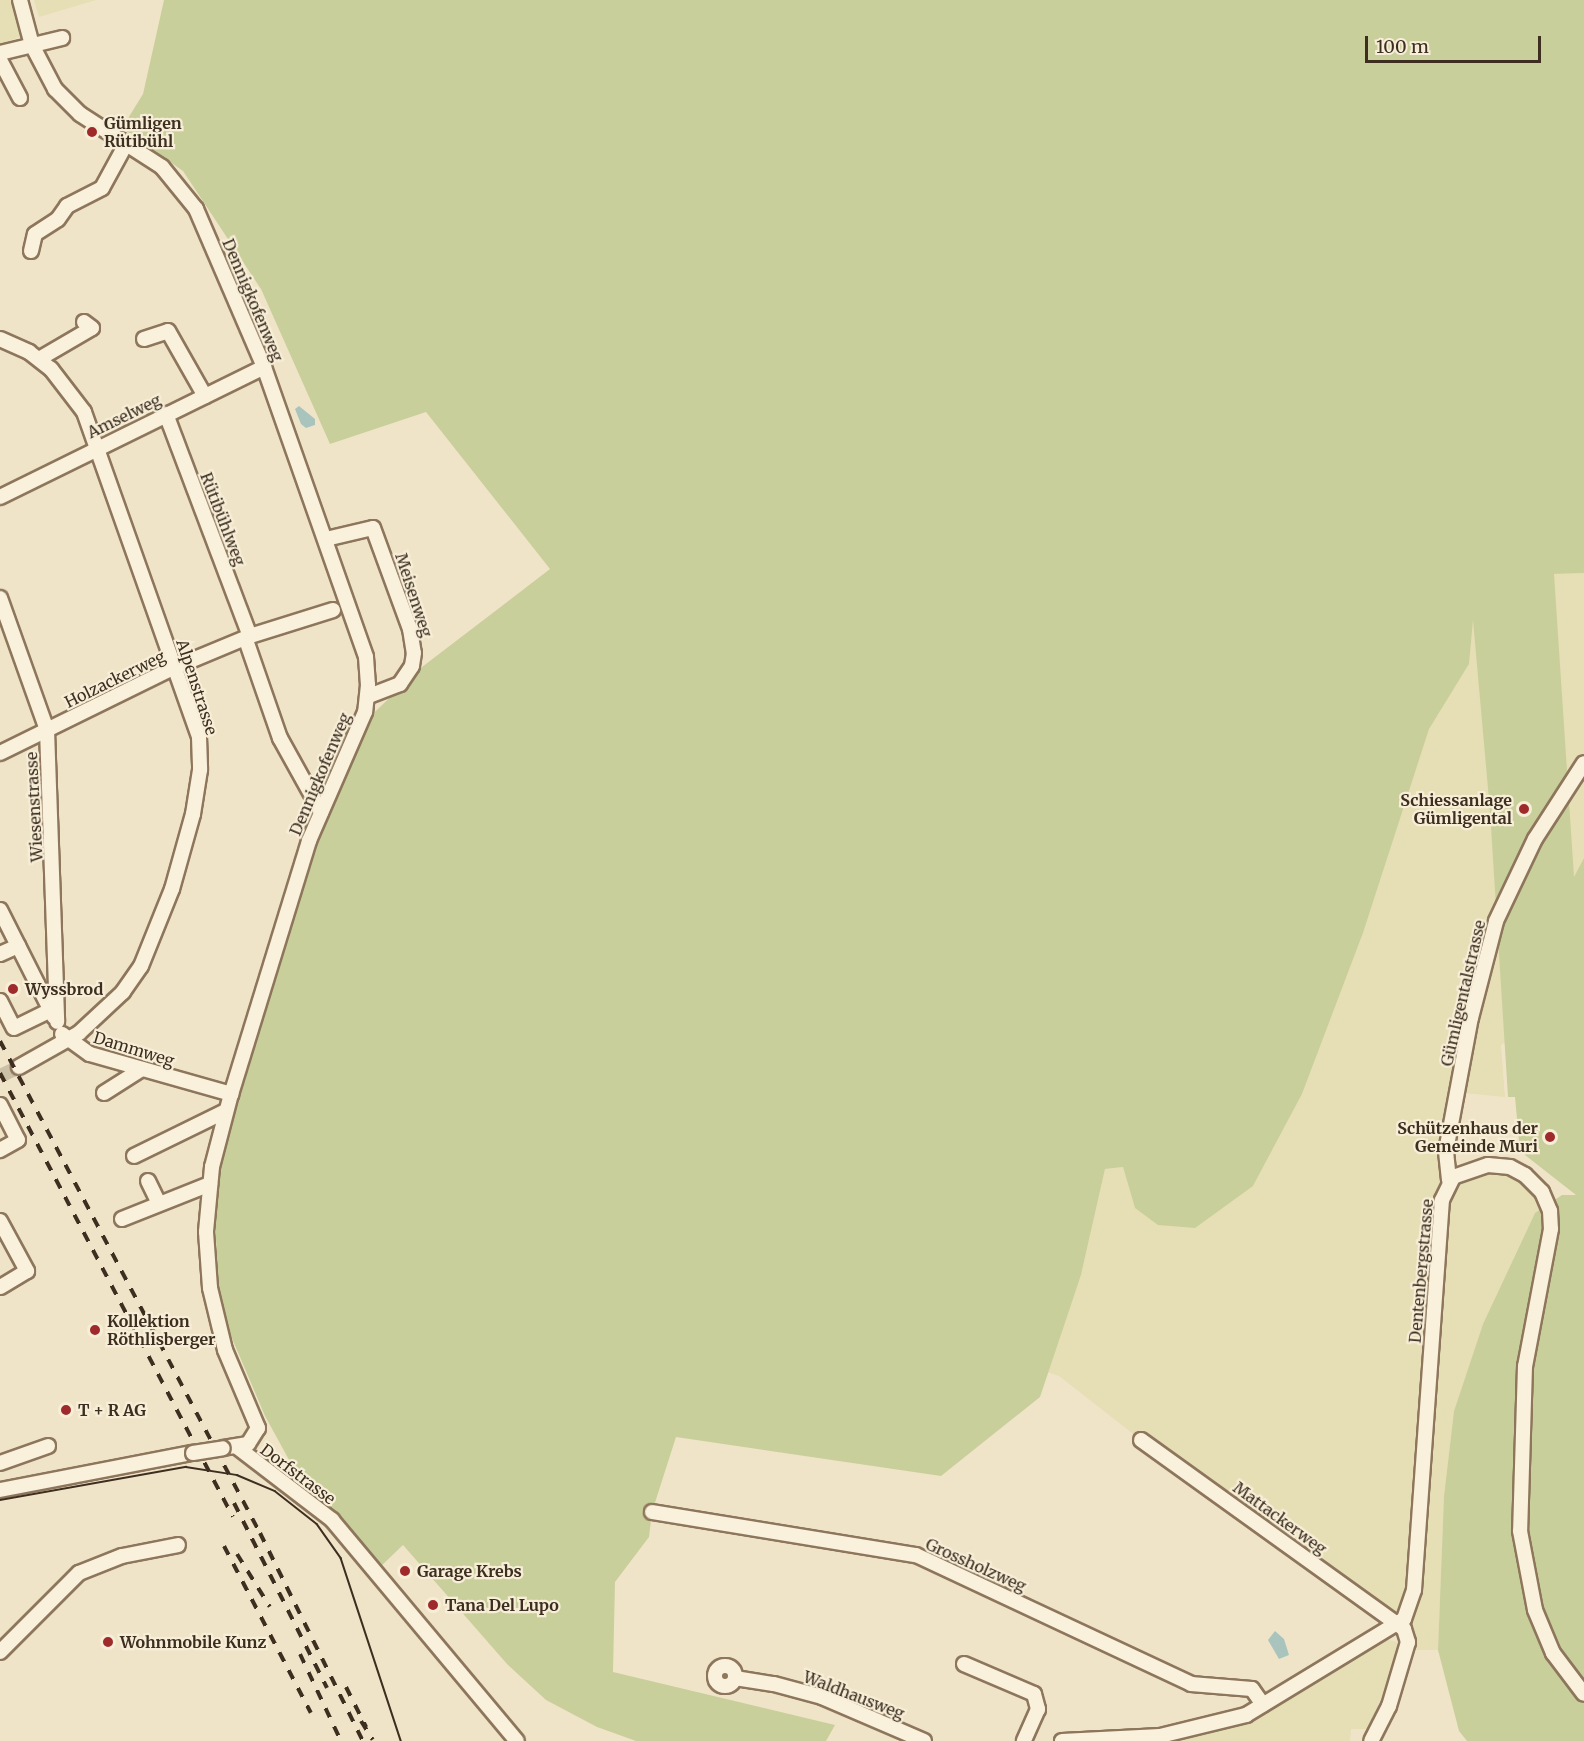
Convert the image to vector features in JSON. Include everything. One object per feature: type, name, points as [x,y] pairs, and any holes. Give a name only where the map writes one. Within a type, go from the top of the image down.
[{"type":"street","name":"Dennigkofenweg","points":[[20,0],[32,45],[48,78],[67,103],[162,167],[192,201],[264,367],[363,645],[368,696],[360,726],[321,812],[231,1094],[210,1184],[207,1255],[214,1312],[225,1350],[258,1424],[252,1440],[230,1447]]},
{"type":"street","points":[[0,53],[62,38]]},
{"type":"street","points":[[0,60],[20,98]]},
{"type":"street","points":[[31,251],[35,234],[58,219],[67,206],[102,188],[126,144]]},
{"type":"street","points":[[39,359],[92,328],[84,322]]},
{"type":"street","points":[[144,339],[168,331],[205,396]]},
{"type":"street","name":"Alpenstrasse","points":[[0,339],[39,359],[71,390],[84,412],[199,737],[200,770],[188,838],[165,913],[141,966],[123,992],[67,1040],[19,1067]]},
{"type":"street","name":"Amselweg","points":[[0,497],[95,448],[264,367]]},
{"type":"street","name":"Rütibühlweg","points":[[166,414],[248,638]]},
{"type":"street","name":"Meisenweg","points":[[326,539],[373,528],[411,635],[412,666],[400,684],[368,696]]},
{"type":"street","name":"Wiesenstrasse","points":[[0,598],[47,730],[53,1016]]},
{"type":"street","name":"Holzackerweg","points":[[0,753],[173,668],[248,638],[333,610]]},
{"type":"street","points":[[248,638],[279,738],[321,812]]},
{"type":"street","name":"Gümligentalstrasse","points":[[1449,1180],[1446,1151],[1471,1018],[1496,921],[1535,838],[1584,763]]},
{"type":"street","points":[[0,910],[67,1040]]},
{"type":"street","points":[[0,954],[18,946]]},
{"type":"street","points":[[0,1001],[14,1028],[53,1016]]},
{"type":"street","name":"Dammweg","points":[[67,1040],[90,1054],[231,1094]]},
{"type":"street","points":[[104,1092],[142,1069]]},
{"type":"street","points":[[0,1105],[18,1140],[0,1150]]},
{"type":"street","points":[[134,1156],[226,1111]]},
{"type":"street","name":"Dentenbergstrasse","points":[[1399,1624],[1408,1613],[1414,1590],[1439,1225],[1449,1180],[1480,1166],[1510,1167],[1537,1186],[1550,1211],[1548,1244],[1525,1366],[1520,1531],[1535,1610],[1554,1653],[1584,1694]]},
{"type":"street","points":[[148,1181],[159,1204]]},
{"type":"street","points":[[122,1219],[210,1184]]},
{"type":"street","points":[[0,1221],[27,1271],[0,1287]]},
{"type":"street","name":"Mattackerweg","points":[[1142,1440],[1399,1624]]},
{"type":"street","points":[[0,1463],[48,1446]]},
{"type":"street","points":[[0,1490],[230,1447]]},
{"type":"street","name":"Dorfstrasse","points":[[230,1447],[332,1520],[517,1741]]},
{"type":"street","name":"Grossholzweg","points":[[652,1512],[916,1555],[1191,1684],[1252,1689],[1263,1705]]},
{"type":"street","points":[[0,1652],[79,1574],[122,1556],[178,1545]]},
{"type":"street","points":[[1062,1741],[1180,1733],[1246,1715],[1320,1668],[1399,1624],[1408,1642],[1389,1706],[1371,1741]]},
{"type":"street","points":[[964,1664],[1034,1694],[1038,1709],[1024,1741]]},
{"type":"street","name":"Waldhausweg","points":[[735,1678],[774,1684],[822,1697],[924,1741]]},
{"type":"shaded area","points":[[0,0],[12,0],[23,36],[0,44]]},
{"type":"shaded area","points":[[34,0],[96,0],[39,17]]},
{"type":"shaded area","points":[[1584,573],[1584,858],[1563,902],[1561,1004],[1501,1045],[1505,1097],[1453,1092],[1438,1192],[1449,1194],[1469,1177],[1491,1170],[1511,1172],[1535,1188],[1544,1208],[1535,1213],[1483,1324],[1454,1411],[1444,1496],[1438,1650],[1409,1650],[1417,1599],[1399,1611],[1390,1611],[1141,1440],[1059,1376],[1047,1372],[1081,1275],[1105,1169],[1123,1167],[1135,1208],[1253,1186],[1302,1094],[1363,933],[1429,728],[1469,664],[1476,577]]},
{"type":"shaded area","points":[[1377,1637],[1397,1642],[1399,1652],[1369,1729],[1351,1729],[1350,1741],[1161,1741],[1246,1715]]},
{"type":"green space","points":[[164,0],[1584,0],[1584,573],[1554,574],[1574,877],[1584,858],[1584,1741],[1467,1741],[1459,1731],[1438,1650],[1444,1496],[1454,1411],[1483,1324],[1535,1213],[1562,1195],[1576,1195],[1520,1151],[1515,1097],[1508,1097],[1490,811],[1473,620],[1469,664],[1429,729],[1363,933],[1302,1094],[1253,1186],[1195,1228],[1158,1225],[1135,1208],[1123,1167],[1105,1169],[1081,1275],[1040,1397],[941,1476],[676,1437],[652,1512],[649,1537],[615,1582],[613,1672],[835,1725],[826,1741],[636,1741],[597,1727],[546,1700],[507,1664],[403,1545],[378,1569],[288,1458],[265,1416],[220,1310],[212,1167],[301,864],[360,726],[422,667],[550,569],[426,412],[330,444],[261,289],[183,171],[122,128],[143,94]]},
{"type":"water","points":[[299,406],[315,419],[315,425],[306,428],[301,424],[295,409]]},
{"type":"water","points":[[1275,1631],[1284,1639],[1289,1655],[1279,1659],[1268,1640]]},
{"type":"tunnel","points":[[0,1076],[19,1067]]},
{"type":"tram line","points":[[0,1500],[186,1467],[237,1475],[275,1491],[317,1524],[341,1558],[401,1741]]},
{"type":"railway","points":[[0,1041],[260,1533],[363,1741]]},
{"type":"railway","points":[[0,1073],[233,1517]]},
{"type":"railway","points":[[234,1503],[327,1688]]},
{"type":"railway","points":[[224,1546],[311,1713]]},
{"type":"railway","points":[[237,1554],[270,1607]]},
{"type":"railway","points":[[300,1654],[341,1741]]},
{"type":"railway","points":[[346,1687],[366,1727]]},
{"type":"railway","points":[[361,1721],[373,1740]]},
{"type":"place","name":"Gümligen Rütibühl","points":[[92,132]]},
{"type":"place","name":"Schiessanlage Gümligental","points":[[1524,809]]},
{"type":"place","name":"Wyssbrod","points":[[13,989]]},
{"type":"place","name":"Schützenhaus der Gemeinde Muri","points":[[1550,1137]]},
{"type":"place","name":"Kollektion Röthlisberger","points":[[95,1330]]},
{"type":"place","name":"T + R AG","points":[[66,1410]]},
{"type":"place","name":"Garage Krebs","points":[[405,1571]]},
{"type":"place","name":"Tana Del Lupo","points":[[433,1605]]},
{"type":"place","name":"Wohnmobile Kunz","points":[[108,1642]]}]
